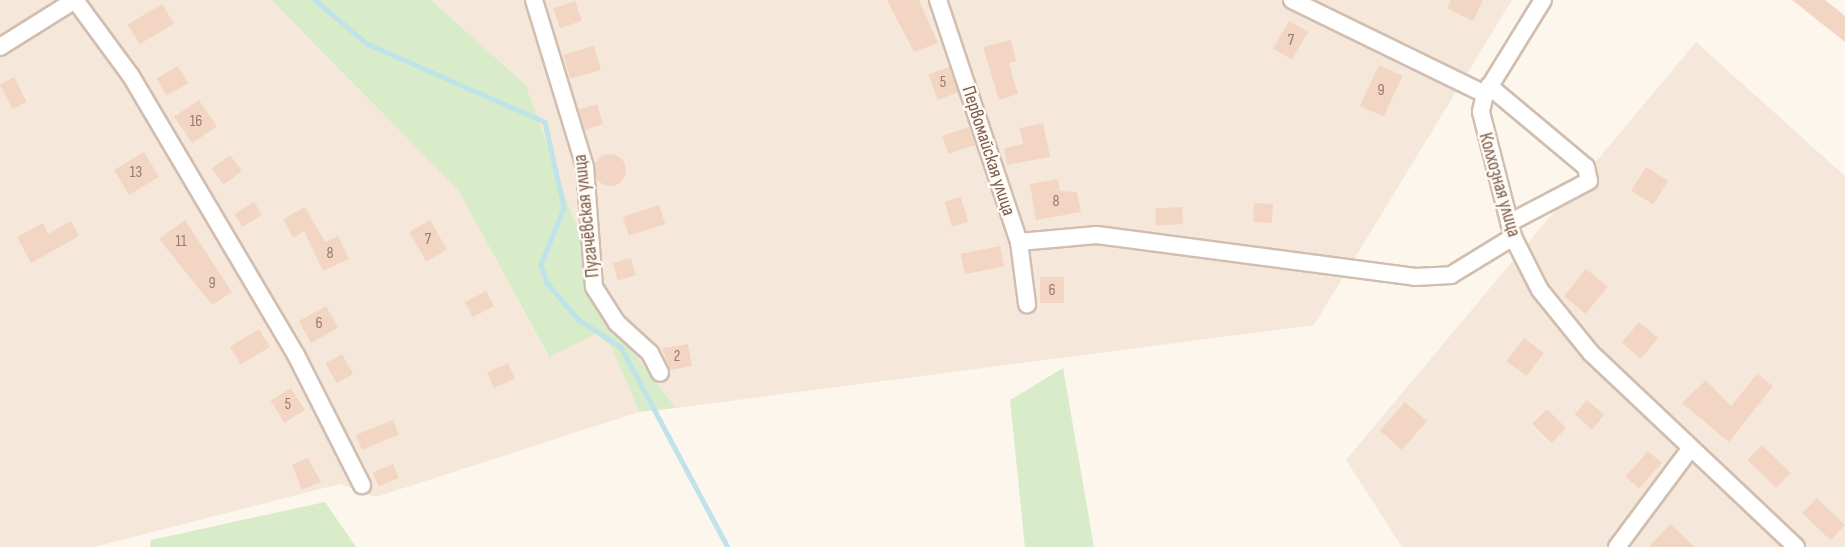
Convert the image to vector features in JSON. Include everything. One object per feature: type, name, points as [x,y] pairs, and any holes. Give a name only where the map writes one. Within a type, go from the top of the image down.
[{"type":"street","points":[[0,47],[75,0],[131,76],[248,274],[362,485]]},
{"type":"street","name":"Пугачёвская улица","points":[[534,0],[585,167],[594,287],[660,373]]},
{"type":"street","name":"Первомайская улица","points":[[938,0],[1019,242],[1027,304]]},
{"type":"street","points":[[1019,242],[1097,236],[1415,277],[1451,275],[1511,230],[1589,181],[1586,167],[1487,90],[1292,0]]},
{"type":"street","points":[[1487,90],[1543,0]]},
{"type":"street","name":"Колхозная улица","points":[[1487,90],[1481,125],[1511,230],[1556,313],[1690,449],[1796,547]]},
{"type":"street","points":[[1617,547],[1690,449]]},
{"type":"shaded area","points":[[0,0],[271,0],[458,190],[548,356],[596,334],[611,346],[639,412],[376,497],[340,484],[94,547],[0,547]]},
{"type":"shaded area","points":[[431,0],[1512,0],[1314,325],[676,408],[611,324],[526,85]]},
{"type":"shaded area","points":[[1696,42],[1845,176],[1845,547],[1402,547],[1346,460]]},
{"type":"green space","points":[[271,0],[431,0],[526,85],[611,324],[676,408],[639,412],[611,346],[596,334],[549,357],[458,190]]},
{"type":"green space","points":[[1063,368],[1094,547],[1025,547],[1010,400]]},
{"type":"green space","points":[[325,502],[356,547],[150,547],[151,540]]},
{"type":"building","points":[[887,0],[919,0],[938,43],[914,52]]},
{"type":"building","points":[[1451,0],[1483,0],[1473,21],[1447,8]]},
{"type":"building","points":[[1792,0],[1825,0],[1845,16],[1845,42]]},
{"type":"building","points":[[575,1],[582,21],[560,28],[553,8]]},
{"type":"building","points":[[162,4],[174,24],[140,44],[128,25]]},
{"type":"building","points":[[1289,21],[1308,32],[1292,60],[1273,49]]},
{"type":"building","points":[[1011,40],[1016,61],[1009,63],[1018,94],[999,100],[983,47]]},
{"type":"building","points":[[594,46],[601,70],[570,79],[563,55]]},
{"type":"building","points":[[1379,65],[1403,76],[1384,117],[1360,106]]},
{"type":"building","points":[[178,66],[188,83],[166,96],[156,78]]},
{"type":"building","points":[[949,67],[958,92],[938,100],[928,75]]},
{"type":"building","points":[[14,77],[27,102],[12,109],[0,84]]},
{"type":"building","points":[[199,100],[217,127],[192,143],[174,117]]},
{"type":"building","points":[[597,104],[603,124],[585,130],[579,110]]},
{"type":"building","points":[[1043,123],[1050,157],[1007,165],[1004,148],[1023,144],[1020,128]]},
{"type":"building","points":[[969,127],[975,145],[948,154],[942,136]]},
{"type":"building","points":[[144,152],[159,177],[129,195],[114,170]]},
{"type":"building","points":[[610,154],[621,159],[626,170],[621,181],[610,186],[599,181],[594,170],[599,159]]},
{"type":"building","points":[[230,155],[242,171],[224,185],[212,169]]},
{"type":"building","points":[[1646,167],[1668,181],[1653,205],[1631,191]]},
{"type":"building","points":[[1058,179],[1060,191],[1077,192],[1081,212],[1036,220],[1030,184]]},
{"type":"building","points":[[961,197],[968,222],[952,227],[945,202]]},
{"type":"building","points":[[254,202],[262,215],[242,227],[234,214]]},
{"type":"building","points":[[1254,203],[1273,204],[1272,223],[1253,222]]},
{"type":"building","points":[[659,205],[665,224],[629,236],[623,217]]},
{"type":"building","points":[[305,207],[325,242],[338,236],[349,259],[323,271],[304,231],[293,238],[283,219]]},
{"type":"building","points":[[1182,207],[1183,224],[1156,225],[1155,208]]},
{"type":"building","points":[[185,220],[232,292],[212,305],[159,239]]},
{"type":"building","points":[[430,220],[447,249],[426,261],[409,232]]},
{"type":"building","points":[[71,221],[79,236],[31,263],[17,237],[43,223],[48,234]]},
{"type":"building","points":[[1000,246],[1004,267],[965,274],[961,254]]},
{"type":"building","points":[[631,258],[636,275],[618,281],[613,263]]},
{"type":"building","points":[[1586,269],[1608,287],[1586,314],[1564,296]]},
{"type":"building","points":[[1040,277],[1064,277],[1064,303],[1040,303]]},
{"type":"building","points":[[486,291],[494,306],[473,317],[465,302]]},
{"type":"building","points":[[326,306],[338,328],[311,343],[299,321]]},
{"type":"building","points":[[1639,322],[1658,338],[1641,359],[1622,343]]},
{"type":"building","points":[[259,329],[270,347],[241,365],[230,347]]},
{"type":"building","points":[[1524,338],[1544,353],[1527,376],[1507,361]]},
{"type":"building","points":[[688,344],[692,366],[670,370],[662,348]]},
{"type":"building","points":[[342,354],[353,374],[337,383],[325,363]]},
{"type":"building","points":[[508,363],[515,379],[494,388],[487,372]]},
{"type":"building","points":[[1757,374],[1773,386],[1729,442],[1682,403],[1706,380],[1731,406]]},
{"type":"building","points":[[291,388],[305,410],[284,423],[271,401]]},
{"type":"building","points":[[1587,400],[1604,415],[1592,429],[1575,414]]},
{"type":"building","points":[[1405,402],[1427,421],[1402,450],[1380,431]]},
{"type":"building","points":[[1547,409],[1566,428],[1551,443],[1532,424]]},
{"type":"building","points":[[393,420],[399,435],[362,450],[356,435]]},
{"type":"building","points":[[1762,445],[1791,473],[1776,488],[1747,460]]},
{"type":"building","points":[[1648,451],[1662,463],[1639,488],[1626,477]]},
{"type":"building","points":[[308,458],[321,482],[302,490],[292,465]]},
{"type":"building","points":[[393,464],[399,478],[379,486],[373,473]]},
{"type":"building","points":[[1817,498],[1845,525],[1830,540],[1802,513]]},
{"type":"building","points":[[1670,524],[1695,547],[1649,547]]},
{"type":"waterway","points":[[315,0],[366,43],[545,122],[564,208],[541,265],[547,283],[579,320],[621,347],[728,547]]}]
